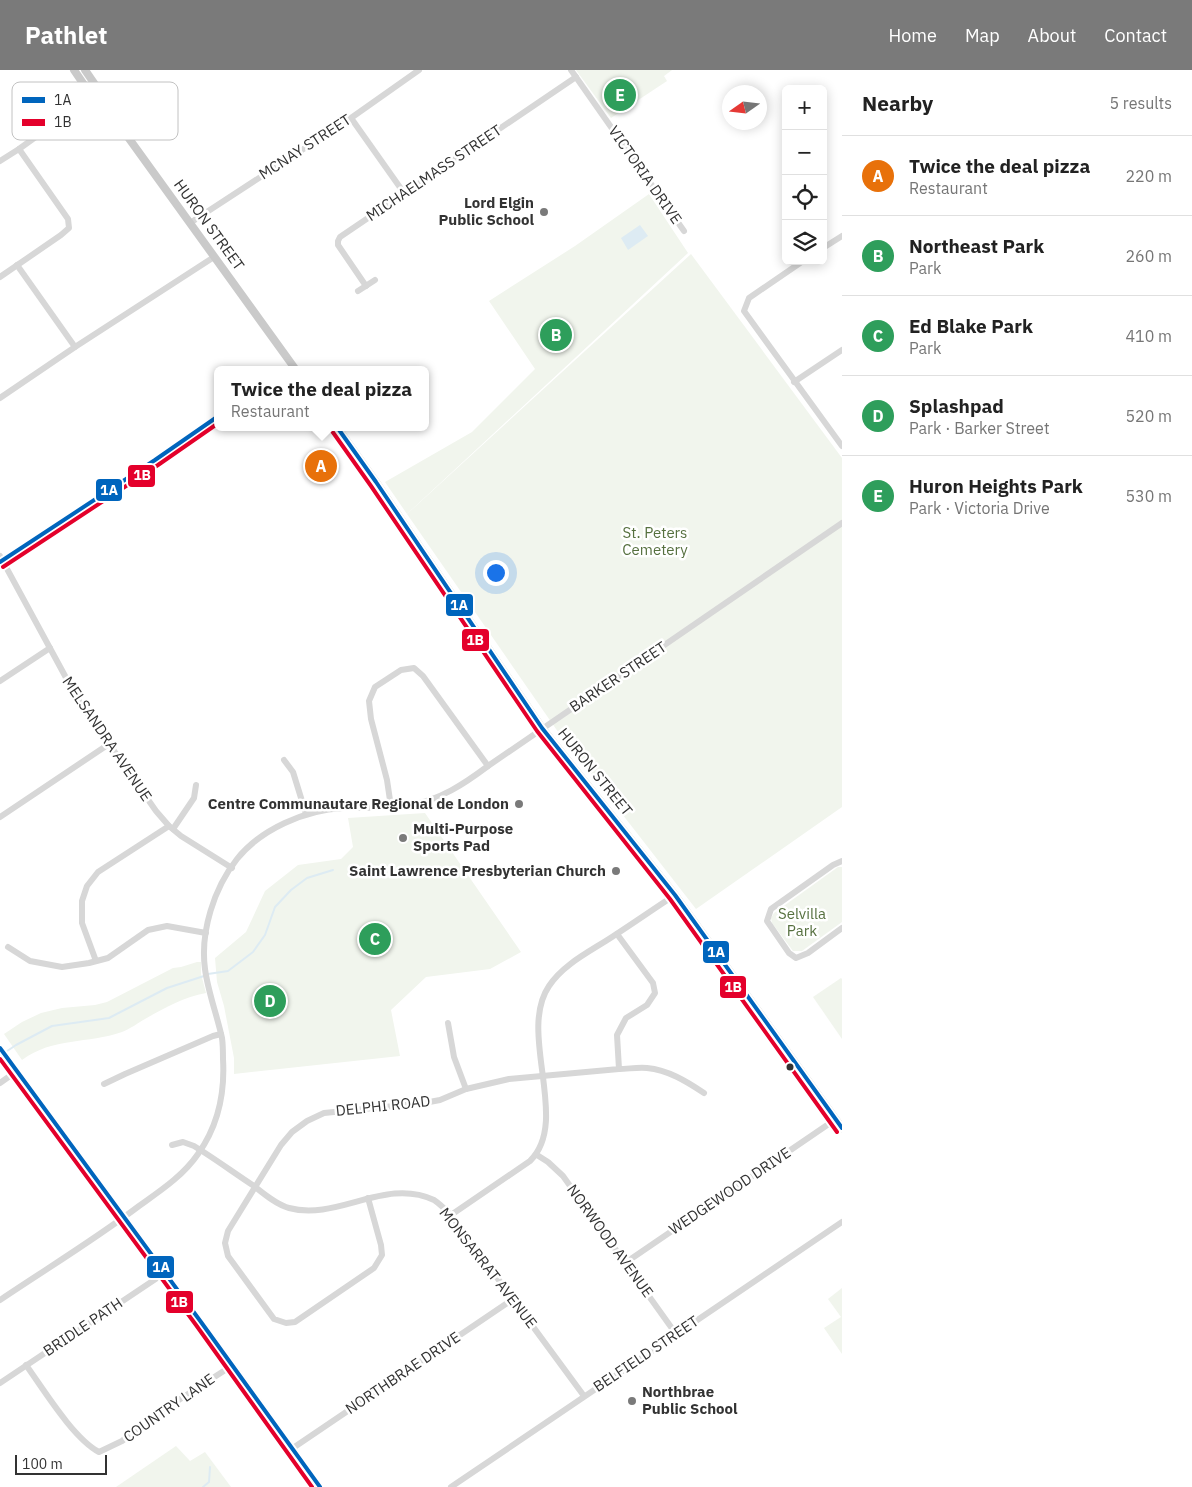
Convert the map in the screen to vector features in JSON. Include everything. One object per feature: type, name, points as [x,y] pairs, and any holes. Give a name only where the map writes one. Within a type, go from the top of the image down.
[{"type":"main road","name":"HURON STREET","points":[[74,70],[82,82]]},
{"type":"main road","name":"HURON STREET","points":[[85,70],[93,82]]},
{"type":"main road","name":"HURON STREET","points":[[130,140],[291,366]]},
{"type":"main road","name":"HURON STREET","points":[[340,431],[380,487],[542,728],[675,895],[842,1128]]},
{"type":"street","name":"MCNAY STREET","points":[[190,223],[350,118],[419,70]]},
{"type":"street","name":"VICTORIA DRIVE","points":[[571,70],[684,231]]},
{"type":"street","name":"MICHAELMASS STREET","points":[[366,286],[338,245],[338,241],[345,233],[576,76]]},
{"type":"street","points":[[350,118],[404,193]]},
{"type":"street","points":[[0,161],[32,140]]},
{"type":"street","points":[[0,277],[69,228],[68,219],[19,149]]},
{"type":"street","points":[[827,245],[842,236]]},
{"type":"street","points":[[0,398],[214,257]]},
{"type":"street","points":[[17,265],[75,347]]},
{"type":"street","points":[[797,265],[749,298],[744,311],[842,446]]},
{"type":"street","points":[[358,291],[375,280]]},
{"type":"street","points":[[794,382],[842,350]]},
{"type":"street","points":[[1,559],[214,420]]},
{"type":"street","name":"BARKER STREET","points":[[0,1300],[124,1217],[172,1182],[188,1168],[213,1129],[222,1100],[223,1041],[205,971],[204,944],[209,915],[221,885],[237,860],[257,839],[306,814],[341,808],[411,805],[437,798],[463,784],[842,523]]},
{"type":"street","name":"MELSANDRA AVENUE","points":[[1,559],[77,698],[156,811],[181,836],[232,868]]},
{"type":"street","points":[[0,681],[50,648]]},
{"type":"street","points":[[391,807],[387,780],[371,719],[369,702],[375,687],[401,670],[414,668],[423,676],[488,766]]},
{"type":"street","points":[[0,817],[109,744]]},
{"type":"street","points":[[284,760],[292,772],[306,814]]},
{"type":"street","points":[[96,960],[82,923],[82,901],[87,886],[98,872],[171,828],[194,798],[196,785]]},
{"type":"street","points":[[842,862],[833,865],[771,909],[767,921],[789,953],[796,958],[808,953],[842,928]]},
{"type":"street","points":[[451,1215],[537,1155],[545,1128],[546,1107],[539,1038],[539,1014],[542,999],[550,984],[568,966],[675,895]]},
{"type":"street","points":[[8,947],[30,960],[62,967],[108,958],[148,930],[167,926],[206,933]]},
{"type":"street","points":[[617,934],[653,983],[655,993],[647,1004],[626,1018],[617,1035],[619,1069]]},
{"type":"street","points":[[448,1023],[454,1057],[466,1089]]},
{"type":"street","points":[[104,1084],[221,1034]]},
{"type":"street","points":[[0,1048],[166,1272],[320,1487]]},
{"type":"street","name":"DELPHI ROAD","points":[[368,1198],[382,1255],[374,1268],[295,1322],[286,1323],[274,1319],[228,1256],[225,1243],[228,1231],[281,1145],[292,1132],[307,1120],[324,1113],[440,1100],[466,1089],[509,1079],[619,1069],[646,1068],[663,1071],[682,1079],[704,1093]]},
{"type":"street","points":[[0,1083],[17,1071]]},
{"type":"street","name":"WEDGEWOOD DRIVE","points":[[625,1262],[836,1119]]},
{"type":"street","name":"MONSARRAT AVENUE","points":[[172,1145],[183,1142],[201,1150],[287,1208],[308,1212],[392,1193],[414,1193],[435,1201],[451,1215],[584,1396]]},
{"type":"street","name":"NORWOOD AVENUE","points":[[537,1155],[563,1176],[676,1334]]},
{"type":"street","name":"BELFIELD STREET","points":[[451,1487],[842,1222]]},
{"type":"street","name":"BRIDLE PATH","points":[[0,1383],[166,1272]]},
{"type":"street","name":"NORTHBRAE DRIVE","points":[[293,1448],[513,1299]]},
{"type":"street","name":"COUNTRY LANE","points":[[26,1365],[79,1436],[90,1448],[99,1452],[122,1441],[157,1414],[233,1365]]},
{"type":"green space","points":[[576,70],[672,70],[664,76],[667,81],[611,118]]},
{"type":"green space","points":[[649,194],[688,253],[407,514],[385,482],[472,432],[535,369],[489,301],[575,246]]},
{"type":"green space","name":"St. Peters Cemetery","points":[[691,254],[842,458],[842,807],[696,909],[556,729],[407,514]]},
{"type":"green space","points":[[425,813],[521,952],[490,969],[426,977],[391,1010],[400,1056],[234,1074],[234,1058],[224,1006],[217,982],[215,958],[246,932],[265,891],[298,865],[341,859],[353,847],[348,818]]},
{"type":"green space","name":"Selvilla Park","points":[[838,867],[842,867],[842,922],[802,951],[793,951],[772,923],[771,918],[774,913]]},
{"type":"green space","points":[[201,962],[201,974],[206,993],[174,1003],[122,1032],[109,1036],[58,1044],[34,1053],[22,1060],[4,1034],[22,1022],[41,1013],[107,1002],[173,968]]},
{"type":"green space","points":[[842,979],[842,1039],[813,997]]},
{"type":"green space","points":[[842,1288],[842,1354],[824,1328],[841,1317],[828,1299]]},
{"type":"green space","points":[[176,1446],[190,1461],[205,1452],[231,1487],[116,1487]]},
{"type":"shaded area","points":[[640,225],[648,236],[628,250],[621,238]]},
{"type":"waterway","points":[[208,974],[228,971],[253,952],[265,935],[275,907],[291,890],[307,878],[333,870]]},
{"type":"waterway","points":[[0,1056],[16,1045],[52,1026],[109,1018],[167,988],[204,976]]},
{"type":"waterway","points":[[203,1487],[209,1482],[210,1467]]},
{"type":"transit line","name":"1A","points":[[0,562],[214,419]]},
{"type":"transit line","name":"1B","points":[[3,567],[214,426]]},
{"type":"transit line","name":"1B","points":[[332,431],[537,731],[670,899],[837,1132]]},
{"type":"transit line","name":"1A","points":[[340,431],[542,728],[675,895],[842,1128]]},
{"type":"transit line","name":"1A","points":[[0,1048],[320,1487]]},
{"type":"transit line","name":"1B","points":[[0,1059],[196,1325],[312,1487]]},
{"type":"place","name":"Huron Heights Park","points":[[620,95]]},
{"type":"place","name":"Lord Elgin Public School","points":[[544,212]]},
{"type":"place","name":"Northeast Park","points":[[556,335]]},
{"type":"place","name":"Twice the deal pizza","points":[[321,466]]},
{"type":"place","name":"Centre Communautare Regional de London","points":[[519,804]]},
{"type":"place","name":"Multi-Purpose Sports Pad","points":[[403,838]]},
{"type":"place","name":"Saint Lawrence Presbyterian Church","points":[[616,871]]},
{"type":"place","name":"Ed Blake Park","points":[[375,939]]},
{"type":"place","name":"Splashpad","points":[[270,1001]]},
{"type":"place","name":"Northbrae Public School","points":[[632,1401]]}]
